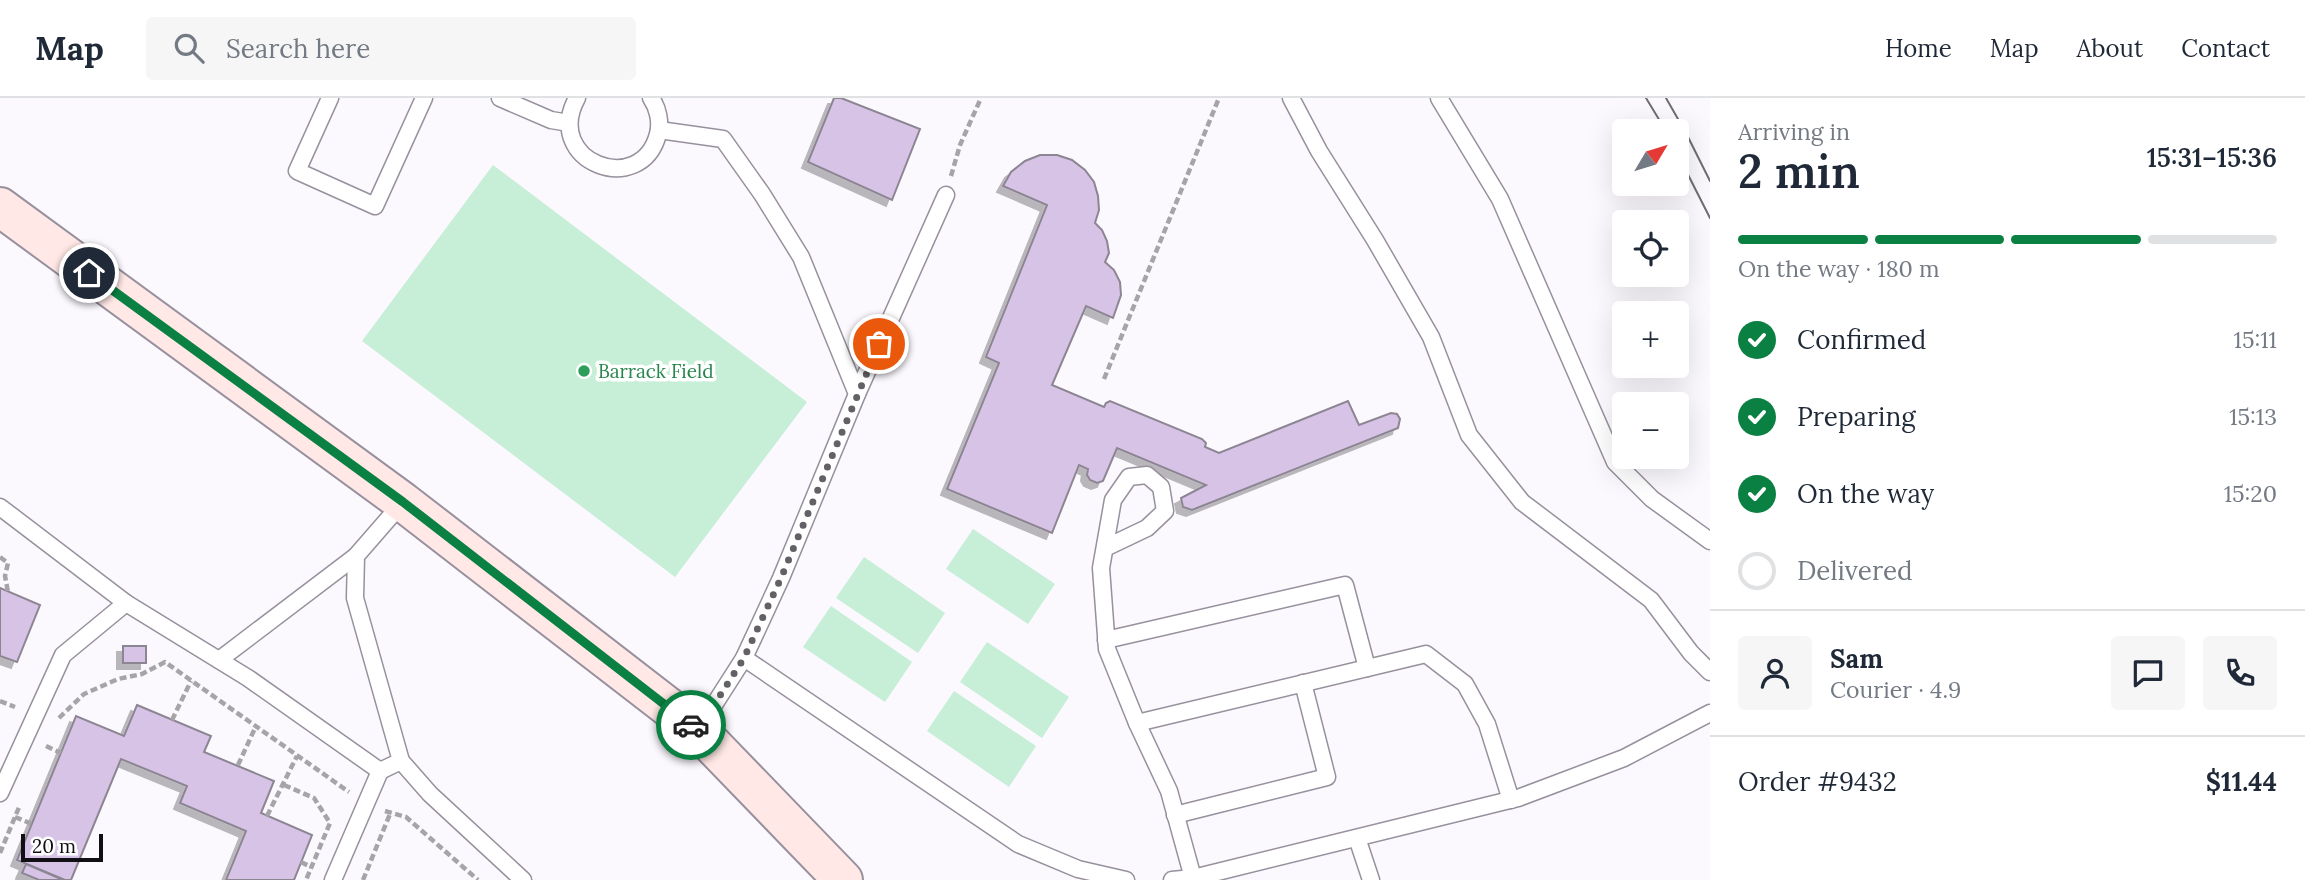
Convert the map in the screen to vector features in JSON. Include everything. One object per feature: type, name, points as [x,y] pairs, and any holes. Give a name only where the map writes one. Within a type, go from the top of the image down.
[{"type":"main road","points":[[0,208],[403,502],[698,730],[843,880]]},
{"type":"lane","points":[[330,98],[297,171],[375,206],[424,98]]},
{"type":"lane","points":[[500,98],[551,120],[569,123]]},
{"type":"lane","points":[[577,98],[571,108],[569,123],[571,138],[578,151],[589,161],[618,169],[633,165],[655,145],[659,115],[651,98]]},
{"type":"lane","points":[[1292,98],[1319,151],[1431,337],[1469,435],[1522,502],[1651,600],[1691,653],[1710,672]]},
{"type":"lane","points":[[1439,98],[1500,199],[1615,462],[1652,499],[1710,541]]},
{"type":"lane","points":[[659,130],[723,139],[762,194],[801,257],[856,394]]},
{"type":"lane","points":[[698,730],[744,658],[781,578],[856,394],[946,195]]},
{"type":"lane","points":[[1105,548],[1147,528],[1165,511],[1161,487],[1147,475],[1129,477],[1113,500],[1101,568],[1107,649],[1137,723],[1169,791],[1193,878]]},
{"type":"lane","points":[[219,660],[356,556],[403,502]]},
{"type":"lane","points":[[0,507],[126,603],[219,660],[380,771]]},
{"type":"lane","points":[[356,556],[355,598],[401,761],[430,794],[523,880]]},
{"type":"lane","points":[[1106,640],[1345,585],[1367,668]]},
{"type":"lane","points":[[0,793],[63,654],[126,603]]},
{"type":"lane","points":[[1137,723],[1426,654],[1465,684],[1487,724],[1511,800]]},
{"type":"lane","points":[[744,658],[1018,844],[1078,869],[1126,880]]},
{"type":"lane","points":[[1175,815],[1327,777],[1303,683]]},
{"type":"lane","points":[[1172,880],[1193,878],[1511,800],[1624,758],[1710,713]]},
{"type":"lane","points":[[333,880],[380,771],[401,761]]},
{"type":"lane","points":[[1357,838],[1371,880]]},
{"type":"path","points":[[946,195],[960,145],[981,98]]},
{"type":"path","points":[[1104,379],[1219,98]]},
{"type":"path","points":[[0,557],[8,563],[5,576],[8,592]]},
{"type":"path","points":[[56,721],[83,694],[118,679],[142,674],[165,662],[354,796],[390,814],[406,817],[478,880]]},
{"type":"path","points":[[172,720],[191,681]]},
{"type":"path","points":[[238,765],[256,726]]},
{"type":"path","points":[[41,758],[51,733]]},
{"type":"path","points":[[46,746],[61,754]]},
{"type":"path","points":[[267,816],[297,755]]},
{"type":"path","points":[[284,785],[314,798],[330,823],[306,880]]},
{"type":"path","points":[[0,853],[25,793]]},
{"type":"path","points":[[363,880],[390,814]]},
{"type":"path","points":[[15,817],[32,824]]},
{"type":"path","points":[[301,862],[311,867]]},
{"type":"green space","name":"Barrack Field","points":[[493,165],[807,402],[675,577],[362,341]]},
{"type":"green space","points":[[973,529],[1055,584],[1028,624],[946,569]]},
{"type":"green space","points":[[864,557],[945,613],[918,653],[836,598]]},
{"type":"green space","points":[[831,606],[912,662],[885,702],[803,647]]},
{"type":"green space","points":[[987,642],[1069,697],[1042,738],[960,682]]},
{"type":"green space","points":[[954,691],[1036,746],[1009,787],[927,731]]},
{"type":"building","points":[[834,98],[841,98],[920,129],[892,200],[808,162]]},
{"type":"building","points":[[1040,155],[1057,155],[1072,160],[1085,170],[1094,182],[1099,210],[1095,223],[1107,241],[1109,253],[1105,262],[1114,270],[1120,282],[1121,295],[1113,318],[1086,306],[1052,385],[1104,407],[1110,401],[1202,439],[1206,443],[1205,447],[1219,453],[1348,401],[1359,425],[1391,413],[1397,414],[1400,419],[1398,428],[1192,510],[1183,507],[1181,498],[1206,485],[1117,448],[1103,481],[1097,483],[1090,480],[1088,469],[1079,465],[1052,533],[947,489],[999,363],[986,357],[1047,205],[1003,186],[1011,172],[1025,161]]},
{"type":"building","points":[[0,588],[40,605],[17,662],[0,656]]},
{"type":"building","points":[[123,646],[146,646],[146,663],[123,663]]},
{"type":"building","points":[[137,705],[211,736],[204,752],[274,781],[261,813],[312,835],[294,880],[226,880],[246,831],[180,803],[187,786],[121,759],[71,880],[17,860],[76,716],[124,736]]},
{"type":"building","points":[[26,864],[61,880],[39,880],[22,873]]},
{"type":"tram line","points":[[1646,98],[1659,119]]},
{"type":"tram line","points":[[1666,98],[1710,181]]},
{"type":"tram line","points":[[1689,177],[1710,218]]},
{"type":"way so far","points":[[691,725],[698,730],[744,658],[781,578],[879,344]]},
{"type":"place","name":"Barrack Field","points":[[584,371]]},
{"type":"route","points":[[89,273],[403,502],[691,725]]}]
